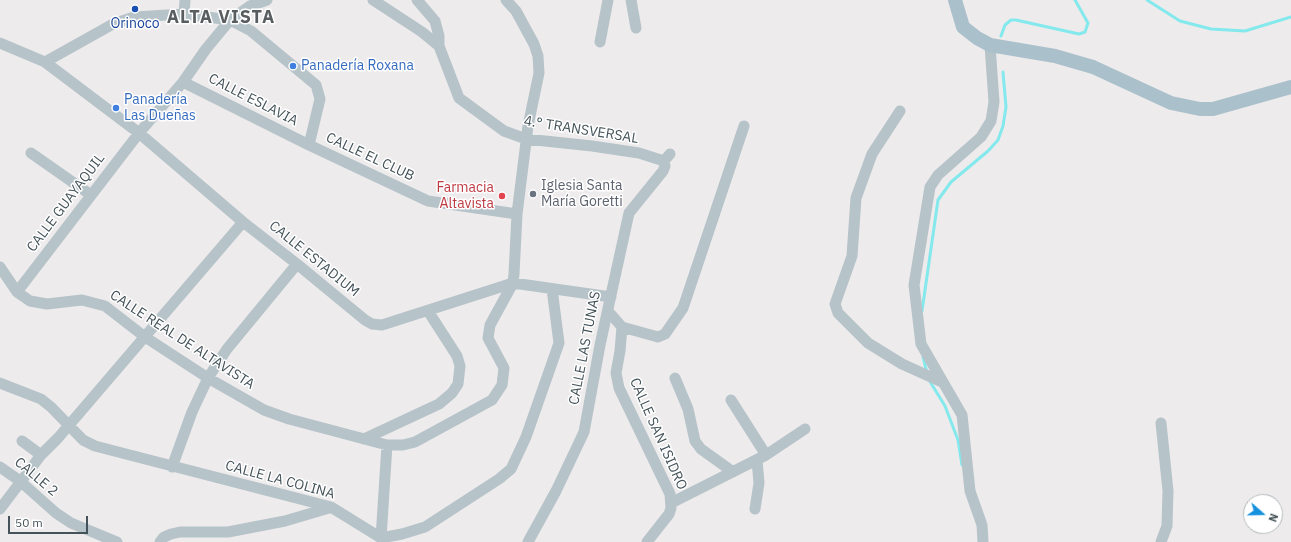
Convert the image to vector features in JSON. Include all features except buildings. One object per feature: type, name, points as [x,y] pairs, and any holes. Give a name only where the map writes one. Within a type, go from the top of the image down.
[{"type":"main road","points":[[955,0],[963,27],[977,38],[990,45],[1055,56],[1078,62],[1104,71],[1157,98],[1200,109],[1224,106],[1291,86]]},
{"type":"street","points":[[184,14],[185,0]]},
{"type":"street","name":"CALLE GUAYAQUIL","points":[[17,292],[139,133],[183,82],[206,49],[230,20],[250,6],[267,0]]},
{"type":"street","points":[[373,0],[422,32],[439,46]]},
{"type":"street","name":"4.° TRANSVERSAL","points":[[417,0],[435,20],[439,36],[439,46],[459,98],[504,131],[526,139],[592,146],[667,157]]},
{"type":"street","name":"CALLE REAL DE ALTAVISTA","points":[[17,292],[30,301],[47,304],[82,300],[105,306],[144,337],[208,378],[264,410],[387,445],[403,445],[415,442],[492,400],[502,385],[504,368],[488,338],[490,326],[513,283],[517,214],[526,139],[539,73],[538,56],[516,11],[506,0]]},
{"type":"street","points":[[600,42],[608,0]]},
{"type":"street","points":[[631,0],[636,28]]},
{"type":"street","name":"CALLE EL CLUB","points":[[46,62],[113,24],[134,17],[184,14],[230,20],[251,31],[316,85],[320,100],[309,145],[428,201],[517,214]]},
{"type":"street","name":"CALLE ESTADIUM","points":[[0,43],[46,62],[139,133],[243,222],[365,320],[372,324],[382,325],[513,283],[611,297]]},
{"type":"street","points":[[982,542],[982,525],[970,491],[962,415],[921,344],[914,285],[930,187],[938,175],[981,137],[991,121],[994,102],[990,45]]},
{"type":"street","name":"CALLE ESLAVIA","points":[[183,82],[309,145]]},
{"type":"street","points":[[900,111],[872,154],[856,198],[852,256],[835,304],[838,313],[868,343],[902,364],[942,382]]},
{"type":"street","points":[[608,311],[622,327],[658,337],[665,334],[683,308],[744,126]]},
{"type":"street","points":[[31,153],[91,195]]},
{"type":"street","name":"CALLE LAS TUNAS","points":[[528,542],[556,491],[584,432],[600,345],[629,213],[663,171],[667,157]]},
{"type":"street","points":[[0,509],[41,455],[71,428],[144,337],[243,222]]},
{"type":"street","points":[[172,467],[192,412],[208,378],[226,349],[297,264]]},
{"type":"street","points":[[0,267],[17,292]]},
{"type":"street","points":[[387,445],[381,538],[402,534],[425,527],[499,479],[511,469],[526,437],[559,343],[552,289]]},
{"type":"street","points":[[364,439],[439,404],[452,393],[458,384],[460,366],[457,356],[428,311]]},
{"type":"street","name":"CALLE SAN ISIDRO","points":[[622,327],[616,373],[619,388],[670,494],[671,503],[669,514],[647,542]]},
{"type":"street","points":[[675,378],[688,409],[694,441],[701,449],[733,472]]},
{"type":"street","name":"CALLE LA COLINA","points":[[0,382],[41,399],[71,428],[95,446],[330,507],[381,538],[392,542]]},
{"type":"street","points":[[732,400],[761,458],[759,483],[754,509]]},
{"type":"street","points":[[1161,422],[1168,491],[1167,526],[1161,542]]},
{"type":"street","points":[[671,503],[761,458],[805,429]]},
{"type":"street","points":[[22,441],[41,455]]},
{"type":"street","name":"CALLE 2","points":[[0,467],[56,513],[71,523],[117,542]]},
{"type":"street","points":[[160,542],[164,537],[170,534],[180,532],[228,532],[285,521],[330,507]]},
{"type":"waterway","points":[[1001,36],[1005,25],[1011,20],[1079,34],[1085,32],[1088,23],[1075,0]]},
{"type":"waterway","points":[[1147,0],[1180,21],[1211,29],[1245,31],[1291,17]]},
{"type":"waterway","points":[[922,311],[938,200],[951,182],[988,151],[998,140],[1003,126],[1006,107],[1003,72]]},
{"type":"waterway","points":[[923,357],[927,373]]},
{"type":"waterway","points":[[929,380],[945,406],[958,440],[962,465]]},
{"type":"place","name":"Orinoco","points":[[135,9]]},
{"type":"place","name":"Panadería Roxana","points":[[293,66]]},
{"type":"place","name":"Panadería Las Dueñas","points":[[116,108]]},
{"type":"place","name":"Iglesia Santa María Goretti","points":[[533,194]]},
{"type":"place","name":"Farmacia Altavista","points":[[502,196]]},
{"type":"district","name":"ALTA VISTA","points":[[221,18]]}]
